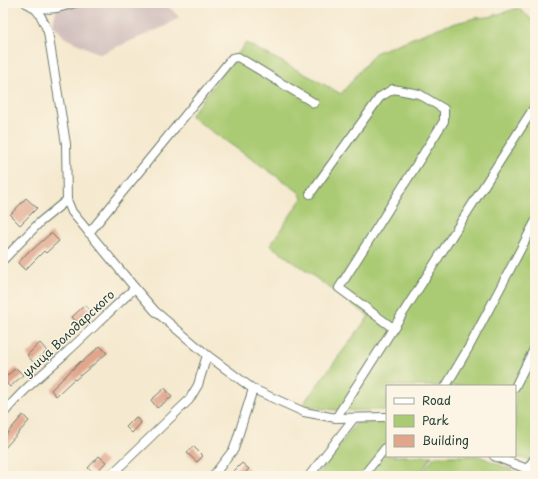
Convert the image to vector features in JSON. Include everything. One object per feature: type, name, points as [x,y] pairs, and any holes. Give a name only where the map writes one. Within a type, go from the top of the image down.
[{"type":"street","points":[[30,4],[42,9],[55,8],[75,3]]},
{"type":"street","points":[[30,4],[41,16],[48,32],[66,144],[67,200],[72,212],[135,288],[155,311],[207,355],[253,389],[304,412],[336,418],[386,417]]},
{"type":"street","points":[[89,233],[232,58],[238,57],[314,103]]},
{"type":"street","points":[[310,194],[380,97],[394,89],[419,94],[444,109],[444,121],[339,288],[393,328]]},
{"type":"street","points":[[336,418],[535,106]]},
{"type":"street","points":[[3,260],[40,222],[67,200]]},
{"type":"street","points":[[447,385],[469,347],[535,222]]},
{"type":"street","name":"улица Володарского","points":[[3,414],[12,402],[37,378],[66,353],[100,319],[135,288]]},
{"type":"street","points":[[516,385],[535,347]]},
{"type":"street","points":[[110,476],[189,400],[198,385],[207,355]]},
{"type":"street","points":[[213,476],[234,449],[253,389]]},
{"type":"street","points":[[309,476],[354,418]]},
{"type":"street","points":[[363,476],[386,447]]},
{"type":"street","points":[[497,457],[527,469],[535,474]]},
{"type":"street","points":[[527,469],[535,458]]},
{"type":"shaded area","points":[[165,3],[179,17],[166,26],[100,54],[65,38],[53,24],[56,11],[53,4]]},
{"type":"green space","points":[[518,8],[530,18],[535,25],[535,462],[516,457],[516,385],[386,385],[386,410],[334,410],[303,404],[369,316],[270,245],[302,198],[299,192],[190,116],[246,43],[341,94],[375,53],[441,27],[475,18],[489,17]]},
{"type":"green space","points":[[358,421],[386,421],[386,457],[431,457],[418,476],[315,476]]},
{"type":"green space","points":[[434,457],[481,457],[525,476],[420,476]]},
{"type":"building","points":[[26,198],[37,208],[20,225],[10,215]]},
{"type":"building","points":[[51,233],[59,241],[46,253],[44,251],[25,270],[18,263],[30,250],[31,251]]},
{"type":"building","points":[[85,305],[92,313],[79,325],[72,317]]},
{"type":"building","points":[[40,343],[47,351],[34,363],[27,355]]},
{"type":"building","points":[[100,346],[107,353],[75,380],[74,379],[56,396],[51,390],[81,361],[82,362]]},
{"type":"building","points":[[16,368],[23,375],[10,387],[3,379]]},
{"type":"building","points":[[165,388],[172,397],[157,408],[151,400]]},
{"type":"building","points":[[23,415],[29,421],[3,450],[3,438]]},
{"type":"building","points":[[136,417],[141,423],[132,433],[126,427]]},
{"type":"building","points":[[193,446],[203,456],[197,462],[187,453]]},
{"type":"building","points":[[99,456],[106,462],[95,474],[88,468]]},
{"type":"building","points":[[242,463],[249,469],[242,476],[229,476]]}]
